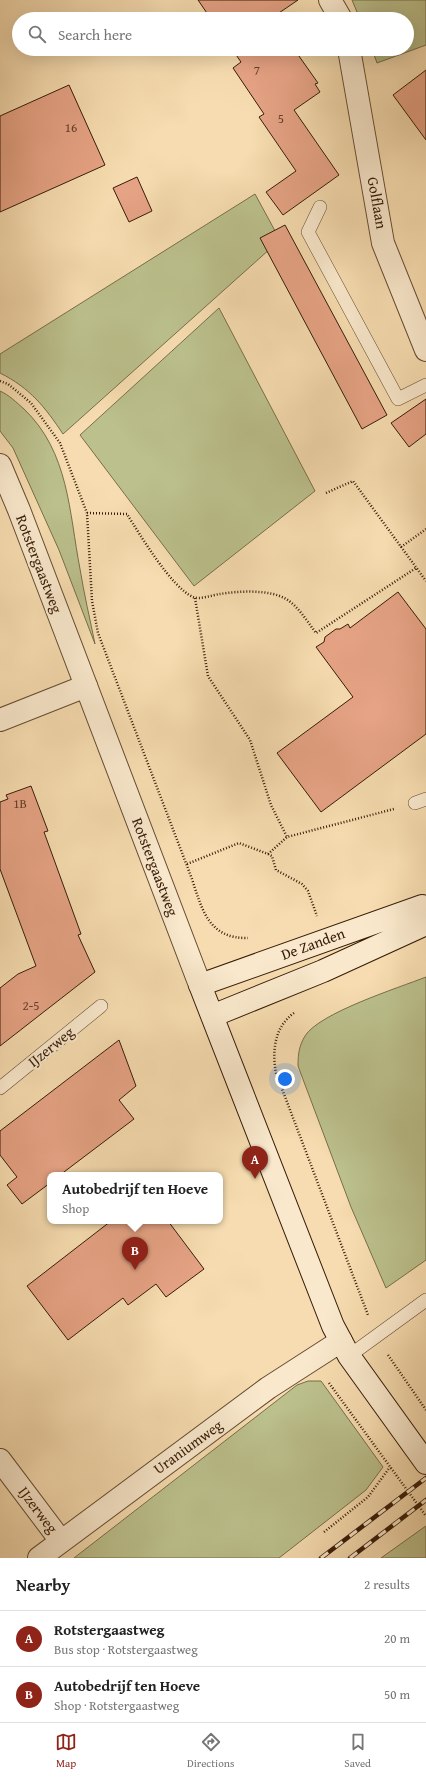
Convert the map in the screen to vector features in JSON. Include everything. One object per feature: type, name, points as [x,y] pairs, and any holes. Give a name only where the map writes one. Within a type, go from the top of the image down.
[{"type":"street","points":[[330,0],[336,12]]},
{"type":"street","name":"Golflaan","points":[[350,56],[384,243],[426,350]]},
{"type":"street","name":"Rotstergaastweg","points":[[0,465],[19,510],[326,1311],[345,1348],[426,1463]]},
{"type":"street","points":[[0,720],[86,686]]},
{"type":"street","name":"De Zanden","points":[[200,985],[422,906],[426,907]]},
{"type":"street","name":"De Zanden","points":[[212,1016],[324,971],[426,924]]},
{"type":"street","name":"Uraniumweg","points":[[39,1558],[268,1388],[345,1348]]},
{"type":"street","name":"IJzerweg","points":[[0,1460],[61,1541]]},
{"type":"lane","points":[[320,207],[308,232],[398,399],[426,384]]},
{"type":"lane","name":"IJzerweg","points":[[0,1088],[101,1006]]},
{"type":"lane","points":[[345,1348],[378,1336],[426,1300]]},
{"type":"path","points":[[0,381],[8,384],[31,403],[60,443],[87,513],[92,601],[98,633],[187,864],[204,915],[213,926],[227,934],[242,938],[249,938]]},
{"type":"path","points":[[326,493],[353,481],[426,581]]},
{"type":"path","points":[[87,513],[128,514],[145,544],[183,592],[195,598],[239,591],[273,594],[286,599],[299,610],[316,633],[416,568]]},
{"type":"path","points":[[401,547],[426,530]]},
{"type":"path","points":[[195,598],[208,676],[250,740],[271,805],[288,837]]},
{"type":"path","points":[[268,854],[288,837],[421,801]]},
{"type":"path","points":[[187,864],[239,843],[272,856],[276,870],[302,884],[308,891],[315,911]]},
{"type":"path","points":[[296,1012],[285,1021],[274,1044],[273,1053],[276,1073],[369,1319],[390,1359],[426,1410]]},
{"type":"path","points":[[329,1383],[426,1516]]},
{"type":"path","points":[[324,1532],[368,1497],[390,1467]]},
{"type":"green space","points":[[352,0],[426,0],[426,45],[414,49],[414,12],[357,12]]},
{"type":"green space","points":[[374,56],[396,56],[377,63]]},
{"type":"green space","points":[[255,194],[280,240],[63,434],[50,415],[36,399],[20,385],[0,373],[0,354]]},
{"type":"green space","points":[[219,308],[315,491],[194,586],[80,435]]},
{"type":"green space","points":[[0,391],[24,409],[39,426],[59,463],[65,484],[95,644],[59,550],[13,448],[0,431]]},
{"type":"green space","points":[[426,977],[426,1260],[386,1288],[351,1207],[298,1066],[299,1054],[301,1043],[305,1036],[313,1027],[326,1019],[342,1010],[379,994]]},
{"type":"green space","points":[[308,1381],[321,1381],[383,1467],[366,1490],[279,1558],[74,1558],[297,1385]]},
{"type":"green space","points":[[426,1526],[426,1558],[381,1558],[423,1528]]},
{"type":"building","points":[[198,0],[298,0],[280,12],[206,12]]},
{"type":"building","points":[[237,56],[299,56],[318,83],[315,84],[320,92],[294,110],[339,175],[283,215],[266,192],[296,171],[259,117],[264,114],[233,68],[241,62]]},
{"type":"building","points":[[426,70],[426,140],[393,95]]},
{"type":"building","points":[[69,85],[105,165],[0,212],[0,116]]},
{"type":"building","points":[[137,177],[152,211],[129,222],[113,188]]},
{"type":"building","points":[[285,225],[387,415],[362,429],[260,238]]},
{"type":"building","points":[[426,399],[426,434],[409,447],[391,423]]},
{"type":"building","points":[[398,592],[426,629],[426,734],[321,812],[277,753],[353,697],[316,647],[324,642],[325,637],[336,629],[340,629],[348,624],[350,628]]},
{"type":"building","points":[[31,786],[48,831],[44,832],[81,934],[78,935],[95,972],[0,1046],[0,988],[18,974],[36,966],[0,869],[0,802],[8,799],[6,795]]},
{"type":"building","points":[[119,1040],[136,1086],[119,1100],[134,1119],[64,1172],[47,1172],[47,1185],[22,1204],[7,1185],[17,1177],[0,1155],[0,1131]]},
{"type":"building","points":[[107,1224],[170,1224],[204,1269],[166,1297],[156,1284],[128,1305],[123,1298],[68,1340],[27,1286]]},
{"type":"railway","points":[[321,1558],[426,1478]]},
{"type":"railway","points":[[350,1558],[426,1500]]},
{"type":"place","name":"Rotstergaastweg","points":[[255,1179]]},
{"type":"place","name":"Autobedrijf ten Hoeve","points":[[135,1270]]}]
